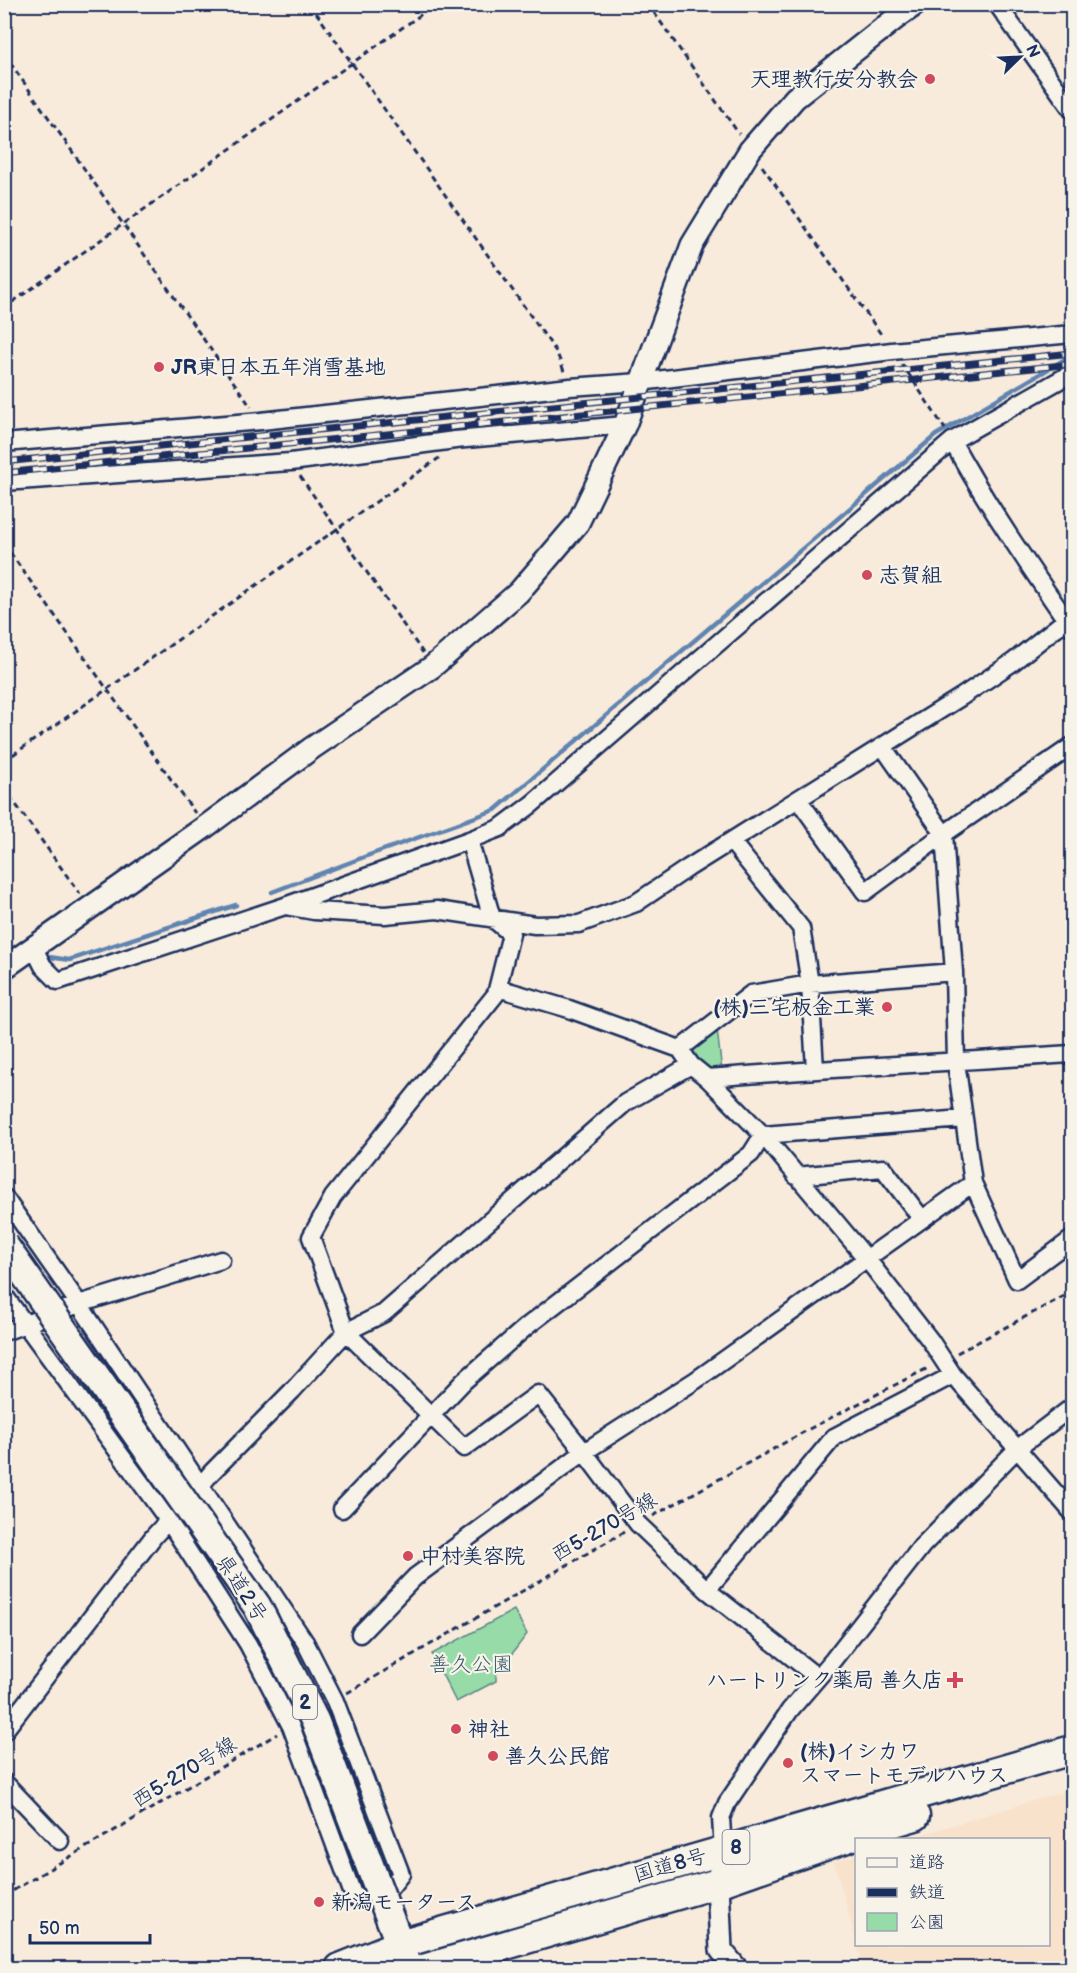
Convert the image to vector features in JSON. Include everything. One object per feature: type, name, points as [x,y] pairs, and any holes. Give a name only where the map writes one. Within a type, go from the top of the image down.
[{"type":"highway","name":"国道8号","points":[[340,1968],[404,1956],[723,1851],[1072,1750]]},
{"type":"highway","name":"国道8号","points":[[427,1968],[718,1883],[884,1825],[1072,1771]]},
{"type":"main road","name":"県道2号","points":[[4,1245],[258,1606],[315,1721],[404,1956]]},
{"type":"street","points":[[4,968],[205,827],[312,748],[432,667],[519,592],[578,523],[626,425],[692,245],[750,150],[795,98],[916,4]]},
{"type":"street","points":[[998,4],[1072,110]]},
{"type":"street","points":[[4,443],[261,421],[570,387],[640,382],[892,351],[1072,334]]},
{"type":"street","points":[[34,948],[43,966],[58,981],[285,906],[500,828],[532,804],[952,441],[1072,373]]},
{"type":"street","points":[[4,482],[291,462],[455,440],[626,425]]},
{"type":"street","points":[[285,906],[314,911],[384,915],[437,910],[535,925],[579,924],[636,903],[1004,668],[1070,621],[1022,555],[952,441]]},
{"type":"street","points":[[798,799],[866,892],[944,834],[1072,746]]},
{"type":"street","points":[[883,747],[944,834],[954,972],[956,1062],[973,1183],[1017,1280],[1072,1239]]},
{"type":"street","points":[[469,840],[492,918],[511,934],[498,988],[464,1036],[333,1197],[311,1237],[346,1332],[464,1448],[538,1394],[638,1524],[707,1590],[817,1677]]},
{"type":"street","points":[[731,841],[801,928],[810,984],[815,1069]]},
{"type":"street","points":[[680,1049],[751,994],[810,984],[954,972]]},
{"type":"street","points":[[498,988],[569,1009],[680,1049],[691,1065],[707,1078],[763,1135],[866,1258],[930,1340],[953,1375],[1072,1512]]},
{"type":"street","points":[[707,1078],[815,1069],[1072,1054]]},
{"type":"street","points":[[4,1731],[168,1520],[202,1487],[211,1473],[346,1332],[384,1313],[626,1103],[691,1065]]},
{"type":"street","points":[[763,1135],[963,1119]]},
{"type":"street","points":[[342,1509],[464,1381],[526,1327],[751,1154],[763,1135]]},
{"type":"street","points":[[796,1176],[883,1168],[922,1219]]},
{"type":"street","points":[[360,1634],[415,1577],[584,1452],[696,1380],[973,1183]]},
{"type":"street","points":[[4,1197],[305,1642],[335,1701],[401,1874],[382,1898],[354,1897],[291,1726],[249,1644],[168,1520],[4,1295]]},
{"type":"street","points":[[4,1332],[78,1304],[221,1260]]},
{"type":"street","points":[[707,1590],[834,1437],[953,1375]]},
{"type":"street","points":[[736,1968],[721,1950],[718,1883],[723,1851],[721,1818],[727,1803],[790,1710],[833,1660],[922,1546],[1018,1448],[1072,1407]]},
{"type":"street","points":[[4,1782],[60,1841]]},
{"type":"path","points":[[309,4],[557,353],[570,387]]},
{"type":"path","points":[[4,308],[352,66],[436,4]]},
{"type":"path","points":[[648,4],[927,400],[952,441]]},
{"type":"path","points":[[4,54],[432,667]]},
{"type":"path","points":[[4,761],[436,460],[505,395]]},
{"type":"path","points":[[4,544],[205,827]]},
{"type":"path","points":[[4,788],[90,908]]},
{"type":"path","name":"西5-270号線","points":[[335,1701],[638,1524],[811,1428],[1072,1292]]},
{"type":"path","name":"西5-270号線","points":[[4,1896],[291,1726]]},
{"type":"shaded area","points":[[1072,1789],[1072,1968],[848,1968],[863,1964],[857,1946],[1050,1946],[1050,1838],[909,1838]]},
{"type":"shaded area","points":[[855,1855],[855,1937],[834,1862]]},
{"type":"green space","points":[[717,1029],[722,1072],[706,1072],[693,1060],[693,1048]]},
{"type":"green space","name":"善久公園","points":[[514,1610],[527,1634],[496,1675],[496,1681],[456,1702],[432,1654]]},
{"type":"waterway","points":[[272,892],[495,810],[936,435],[1072,355]]},
{"type":"waterway","points":[[43,956],[69,960],[236,905]]},
{"type":"railway","points":[[4,462],[1072,353]]},
{"type":"railway","points":[[4,473],[1072,364]]},
{"type":"place","name":"天理教行安分教会","points":[[930,79]]},
{"type":"place","name":"JR東日本五年消雪基地","points":[[159,367]]},
{"type":"place","name":"志賀組","points":[[867,575]]},
{"type":"place","name":"(株)三宅板金工業","points":[[887,1007]]},
{"type":"place","name":"中村美容院","points":[[408,1556]]},
{"type":"place","name":"ハートリンク薬局 善久店","points":[[955,1680]]},
{"type":"place","name":"神社","points":[[456,1729]]},
{"type":"place","name":"善久公民館","points":[[493,1756]]},
{"type":"place","name":"(株)イシカワ スマートモデルハウス","points":[[788,1763]]},
{"type":"place","name":"新潟モータース","points":[[319,1902]]}]
